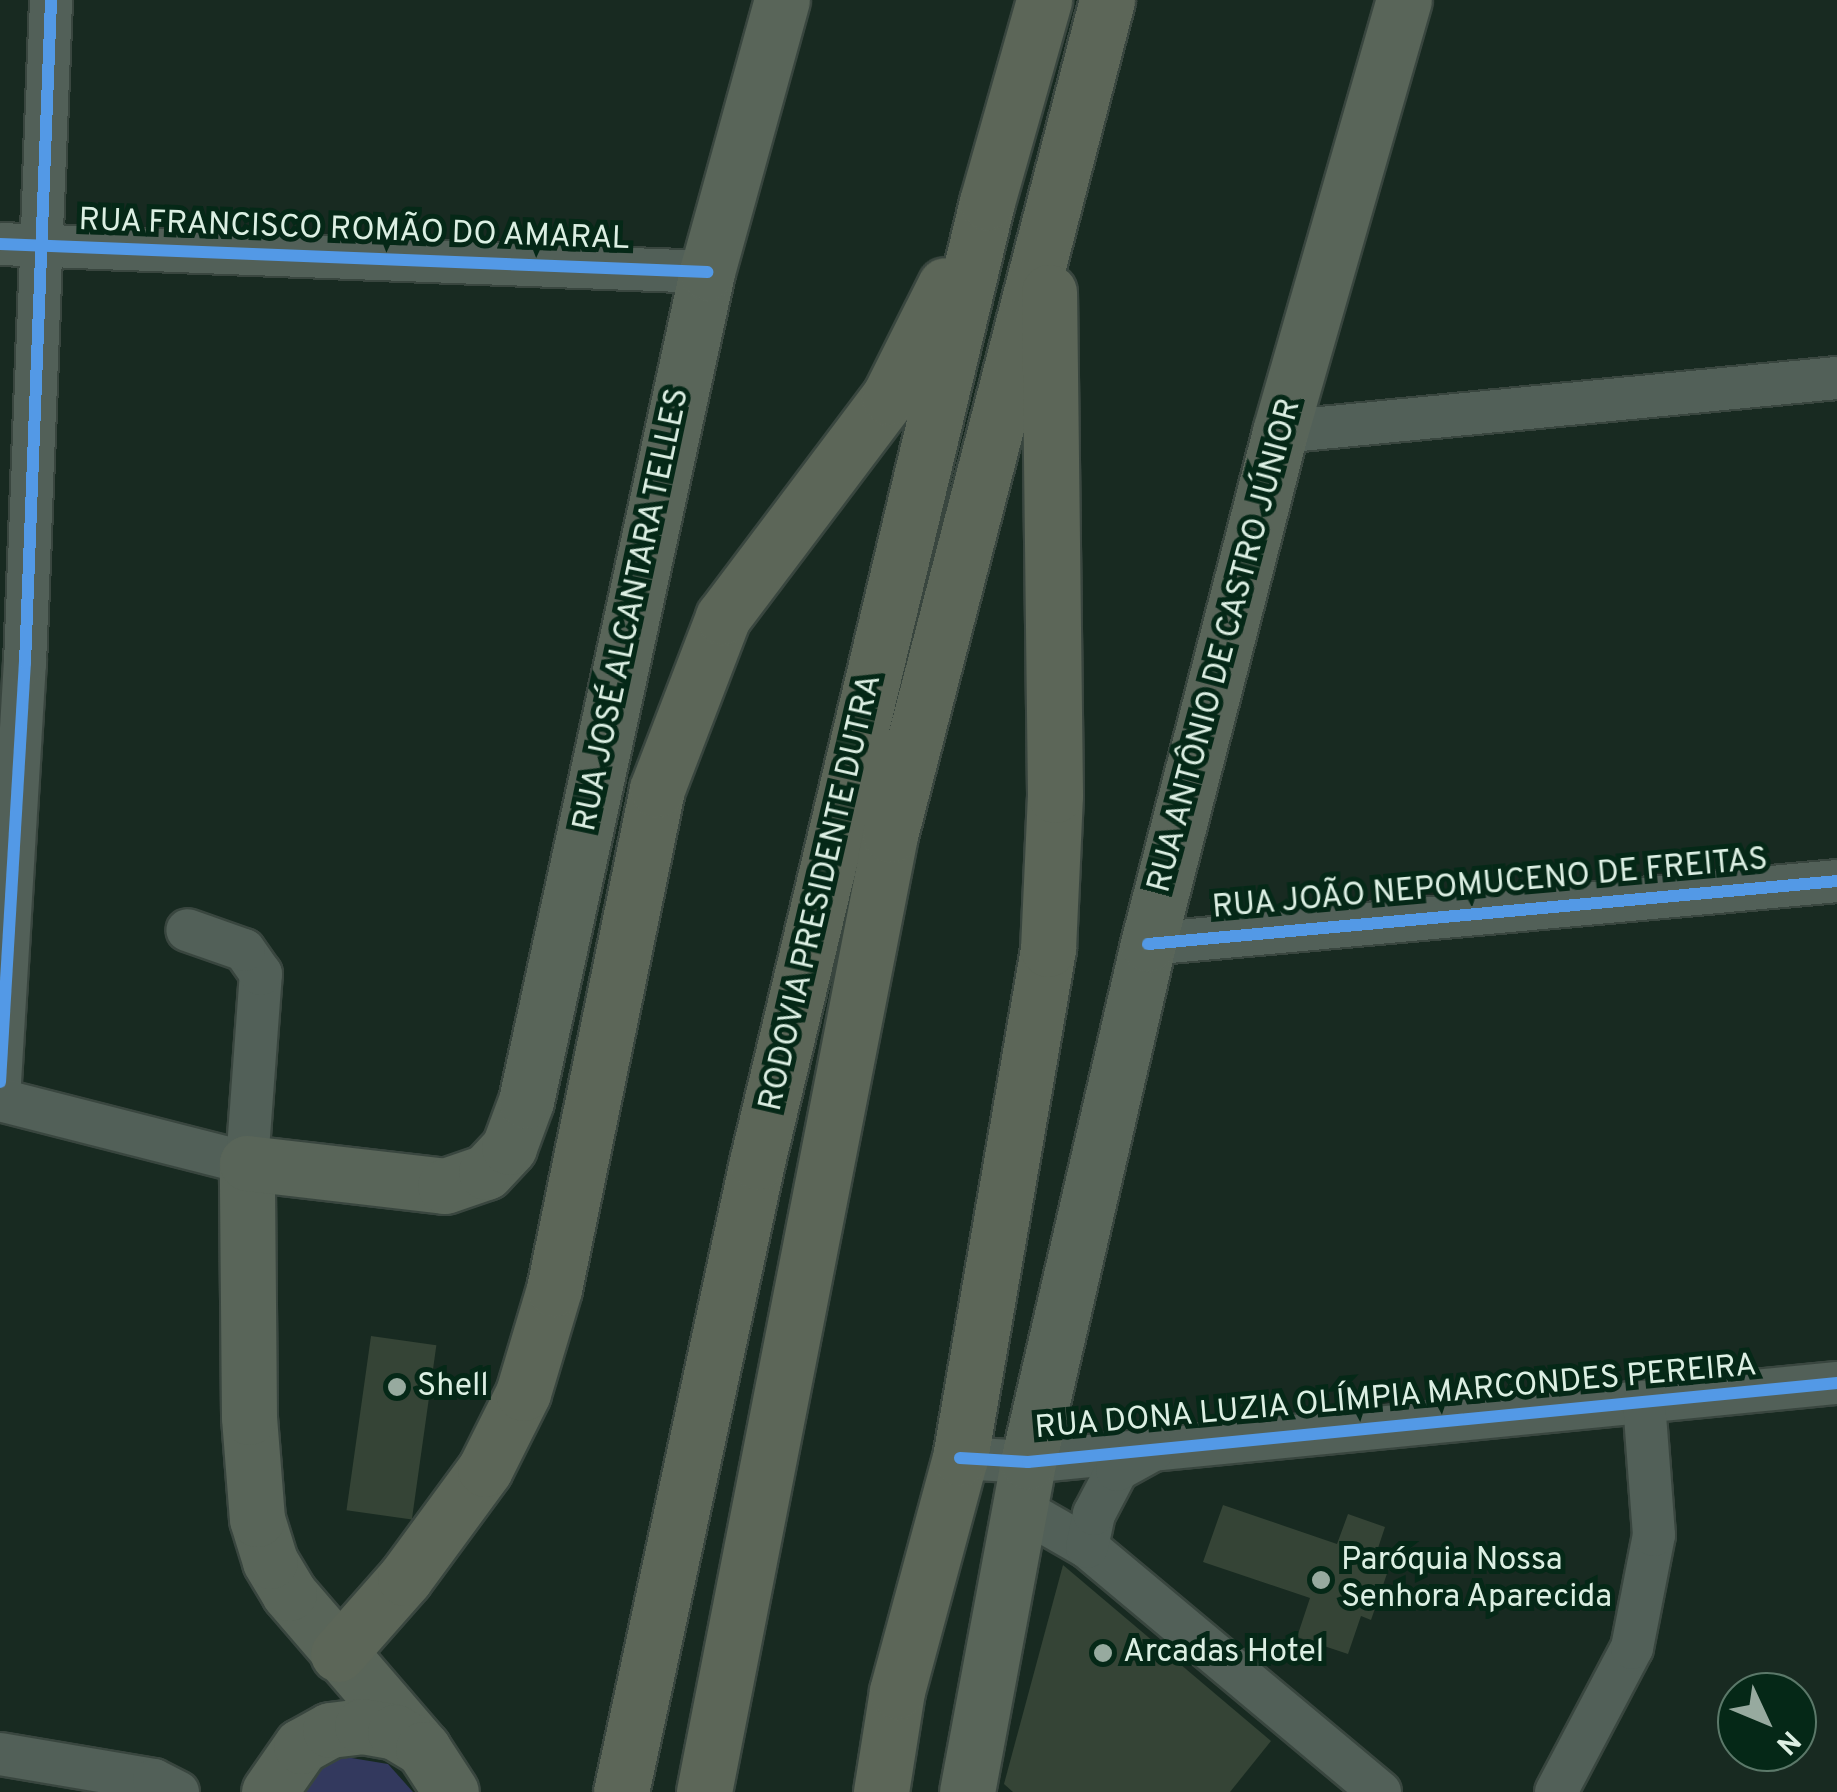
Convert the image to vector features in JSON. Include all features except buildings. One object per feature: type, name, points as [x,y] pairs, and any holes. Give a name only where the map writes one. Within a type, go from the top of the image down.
[{"type":"highway","name":"RODOVIA PRESIDENTE DUTRA","points":[[621,1792],[757,1162],[987,202],[1044,0]]},
{"type":"highway","name":"RODOVIA PRESIDENTE DUTRA","points":[[704,1792],[890,834],[1054,186],[1107,0]]},
{"type":"highway","points":[[881,1792],[896,1691],[960,1458],[1048,950],[1055,795],[1047,342],[1054,186]]},
{"type":"highway","points":[[338,1654],[406,1578],[485,1469],[523,1393],[554,1289],[657,789],[723,617],[889,397],[987,202]]},
{"type":"main road","name":"RUA JOSÉ ALCANTARA TELLES","points":[[247,1162],[445,1186],[486,1172],[509,1147],[526,1100],[706,272],[782,0]]},
{"type":"main road","name":"RUA ANTÔNIO DE CASTRO JÚNIOR","points":[[964,1783],[1024,1485],[1148,944],[1280,432],[1404,0]]},
{"type":"main road","points":[[247,1162],[249,1417],[257,1519],[289,1593],[446,1780]]},
{"type":"main road","points":[[274,1781],[338,1654]]},
{"type":"main road","points":[[274,1781],[300,1746],[330,1730],[362,1726],[395,1732],[446,1780]]},
{"type":"street","points":[[0,1082],[12,662],[43,246],[51,0]]},
{"type":"street","name":"RUA FRANCISCO ROMÃO DO AMARAL","points":[[0,244],[706,272]]},
{"type":"street","points":[[1280,432],[1837,378]]},
{"type":"street","name":"RUA JOÃO NEPOMUCENO DE FREITAS","points":[[1148,944],[1837,880]]},
{"type":"street","points":[[0,1100],[247,1162],[260,974],[244,950],[188,930]]},
{"type":"street","name":"RUA DONA LUZIA OLÍMPIA MARCONDES PEREIRA","points":[[960,1458],[1024,1485],[1153,1450],[1837,1383]]},
{"type":"street","points":[[1556,1792],[1632,1648],[1654,1535],[1644,1402]]},
{"type":"street","points":[[1087,1547],[1094,1514],[1118,1470],[1153,1450]]},
{"type":"street","points":[[1024,1485],[1087,1547],[1380,1792]]},
{"type":"street","points":[[8,1768],[154,1780],[178,1792]]},
{"type":"shaded area","points":[[333,1755],[388,1764],[413,1792],[298,1792],[306,1770]]},
{"type":"cycle path","points":[[0,1082],[25,663],[51,0]]},
{"type":"cycle path","points":[[0,244],[707,272]]},
{"type":"cycle path","points":[[1148,944],[1837,881]]},
{"type":"cycle path","points":[[960,1458],[1028,1462],[1837,1383]]},
{"type":"place","name":"Shell","points":[[397,1387]]},
{"type":"place","name":"Paróquia Nossa Senhora Aparecida","points":[[1321,1580]]},
{"type":"place","name":"Arcadas Hotel","points":[[1103,1653]]}]
